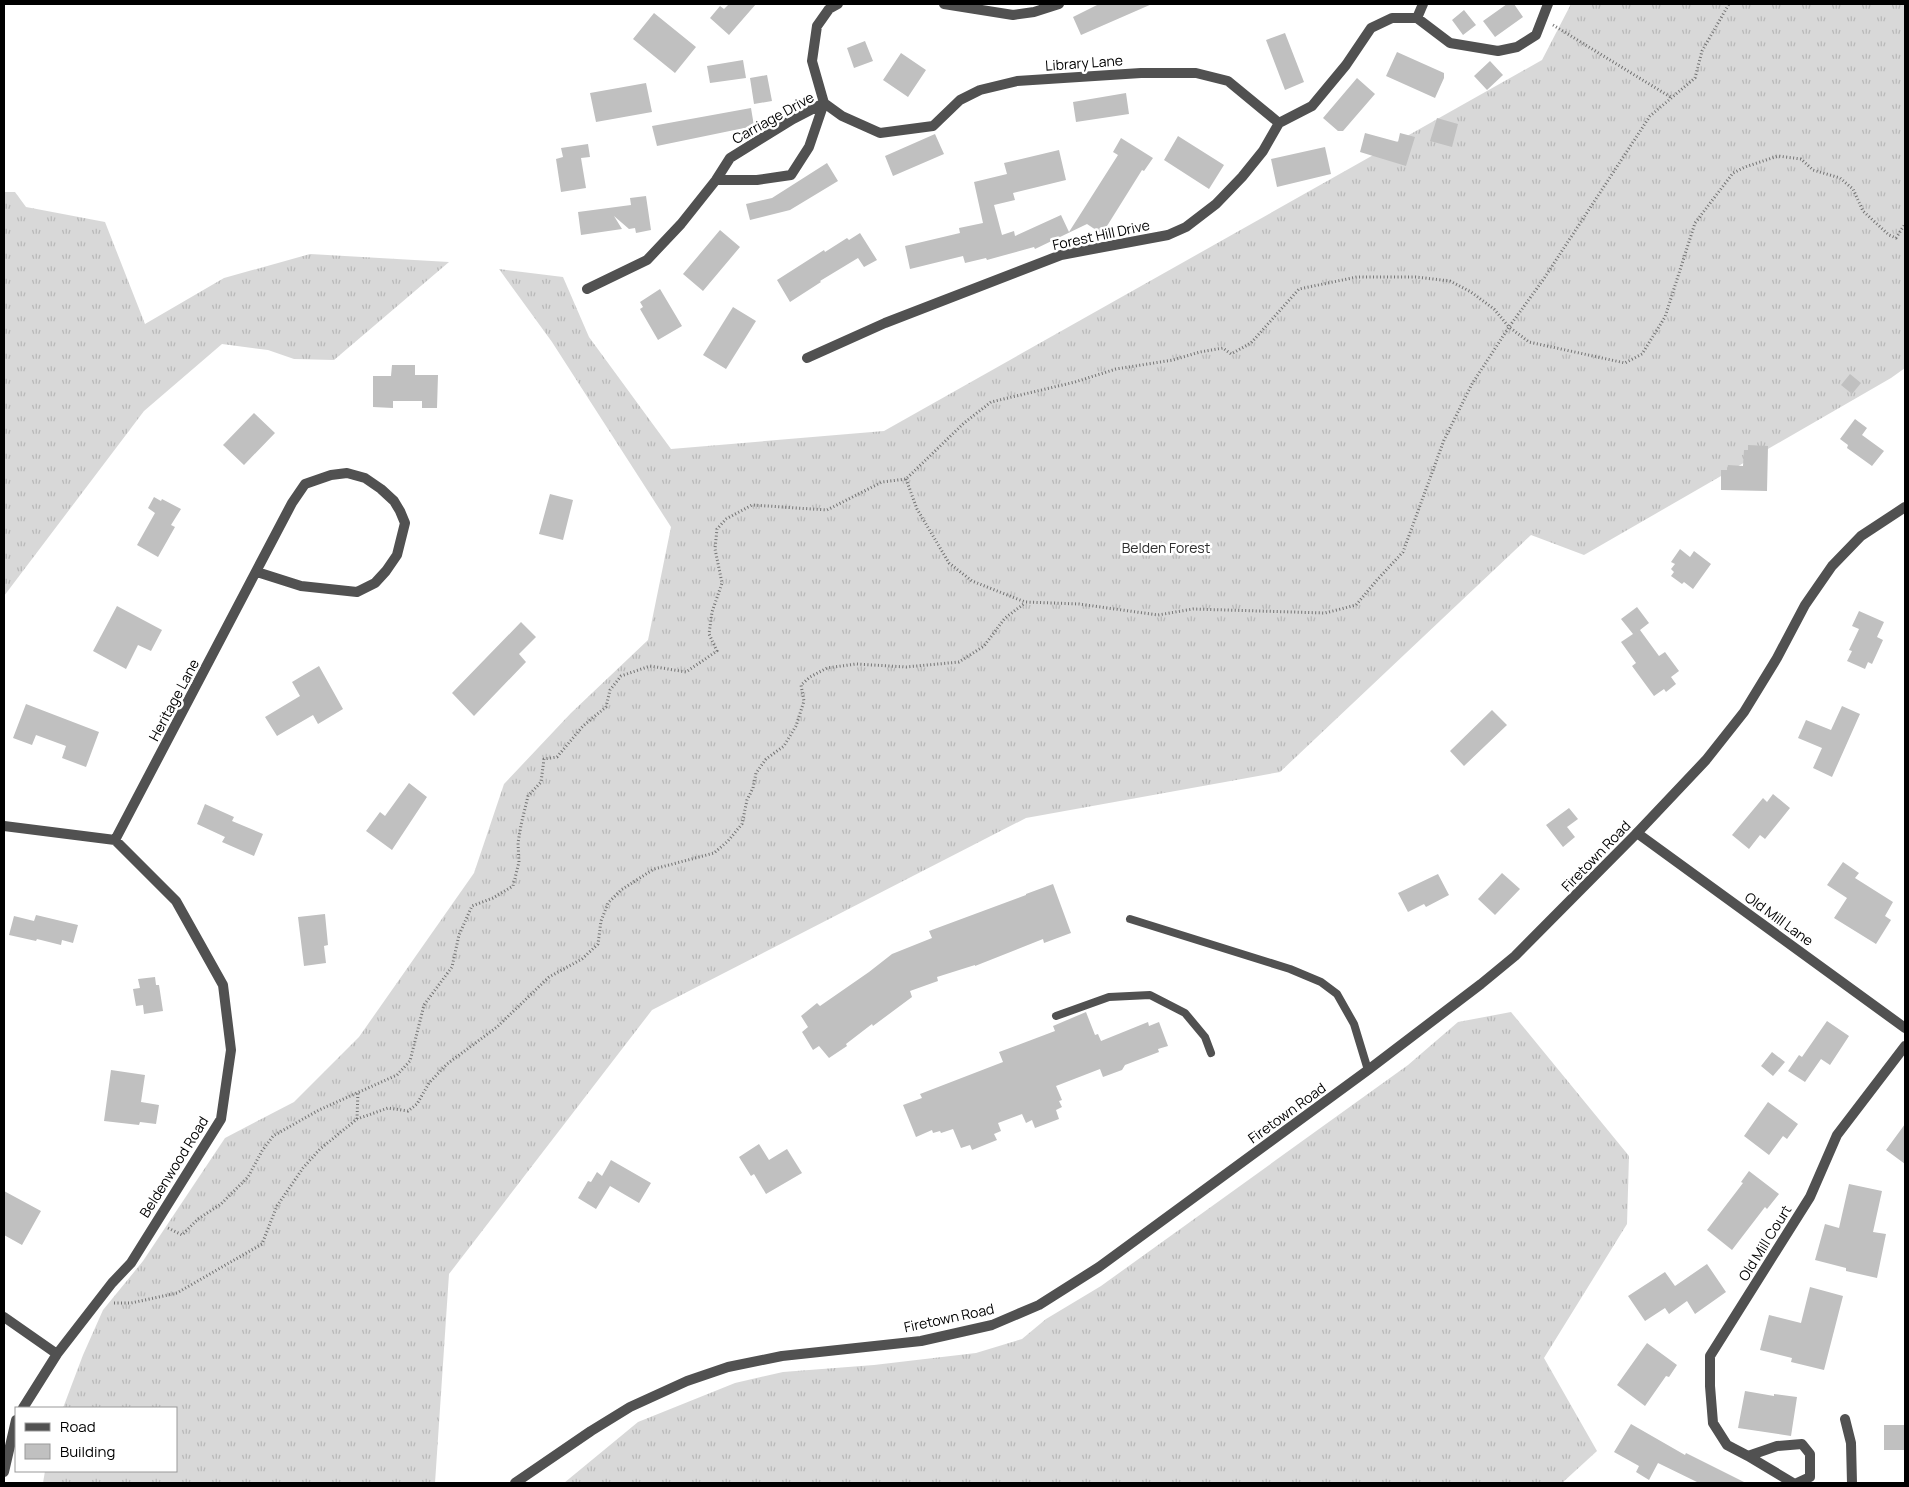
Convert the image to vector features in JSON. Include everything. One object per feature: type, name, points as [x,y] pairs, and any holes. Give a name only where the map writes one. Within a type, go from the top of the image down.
[{"type":"street","points":[[824,103],[812,61],[817,26],[829,9],[838,4]]},
{"type":"street","points":[[944,4],[1013,15],[1034,12],[1059,4]]},
{"type":"street","points":[[1417,18],[1423,4]]},
{"type":"street","points":[[1279,123],[1312,106],[1346,65],[1371,28],[1392,18],[1417,18],[1450,43],[1498,50],[1517,47],[1536,35],[1548,4]]},
{"type":"street","name":"Library Lane","points":[[824,103],[842,116],[880,133],[933,126],[960,100],[980,90],[1017,81],[1141,73],[1196,73],[1228,81],[1279,123]]},
{"type":"street","name":"Carriage Drive","points":[[587,289],[647,260],[681,224],[716,180],[730,158],[793,119],[824,103]]},
{"type":"street","name":"Carriage Drive","points":[[716,180],[758,180],[791,175],[809,147],[824,103]]},
{"type":"street","name":"Forest Hill Drive","points":[[807,358],[885,323],[1061,255],[1168,235],[1186,227],[1216,204],[1242,177],[1263,151],[1279,123]]},
{"type":"street","name":"Heritage Lane","points":[[115,840],[292,503],[306,484],[331,475],[347,474],[365,478],[381,489],[394,502],[405,523],[397,555],[376,583],[358,592],[301,586],[257,572]]},
{"type":"street","name":"Firetown Road","points":[[515,1483],[630,1407],[681,1383],[728,1367],[782,1356],[921,1341],[992,1325],[1039,1305],[1099,1267],[1368,1070],[1515,956],[1637,833],[1706,760],[1744,712],[1777,658],[1805,605],[1832,566],[1861,536],[1905,507]]},
{"type":"street","points":[[4,826],[115,840]]},
{"type":"street","name":"Old Mill Lane","points":[[1637,833],[1905,1028]]},
{"type":"street","name":"Beldenwood Road","points":[[24,1407],[57,1354],[112,1283],[131,1263],[221,1119],[231,1050],[223,985],[176,900],[115,840]]},
{"type":"street","name":"Old Mill Court","points":[[1793,1483],[1727,1445],[1713,1423],[1710,1356],[1810,1197],[1837,1135],[1905,1046]]},
{"type":"street","points":[[4,1317],[57,1354]]},
{"type":"street","points":[[1845,1419],[1851,1443],[1852,1483]]},
{"type":"street","points":[[4,1472],[15,1424]]},
{"type":"street","points":[[1748,1456],[1777,1446],[1802,1444],[1810,1454],[1810,1477],[1797,1483]]},
{"type":"lane","points":[[1130,920],[1290,969],[1321,982],[1337,994],[1354,1024],[1368,1070]]},
{"type":"lane","points":[[1056,1016],[1109,997],[1150,995],[1185,1013],[1205,1037],[1211,1053]]},
{"type":"path","points":[[906,479],[918,508],[949,563],[972,582],[1025,602],[1079,604],[1158,615],[1193,609],[1325,613],[1356,605],[1376,580],[1403,552],[1444,440],[1472,384],[1650,116],[1694,78],[1702,52],[1729,4]]},
{"type":"path","points":[[1543,18],[1672,98]]},
{"type":"path","points":[[156,1222],[182,1235],[198,1219],[221,1204],[248,1177],[262,1151],[274,1136],[358,1091],[396,1075],[410,1061],[424,1005],[452,967],[459,935],[472,906],[493,898],[513,886],[519,862],[518,842],[528,796],[541,782],[544,759],[557,757],[583,726],[606,707],[610,690],[621,676],[650,666],[686,672],[717,651],[708,634],[712,612],[722,583],[715,548],[717,529],[726,519],[752,505],[827,510],[882,482],[906,479],[964,423],[991,402],[1075,382],[1116,369],[1172,360],[1200,352],[1223,348],[1232,354],[1251,343],[1299,289],[1357,277],[1416,276],[1450,281],[1471,292],[1494,309],[1509,327],[1528,342],[1625,363],[1642,354],[1664,317],[1695,224],[1733,173],[1778,156],[1801,159],[1813,170],[1840,178],[1852,189],[1862,211],[1889,235],[1896,238],[1905,224]]},
{"type":"path","points":[[102,1298],[116,1304],[177,1293],[262,1244],[277,1206],[303,1168],[320,1149],[357,1119],[388,1108],[408,1111],[417,1104],[429,1083],[447,1064],[497,1027],[549,977],[582,959],[598,944],[602,921],[608,903],[621,890],[654,869],[714,854],[728,842],[742,824],[747,800],[753,788],[756,773],[766,758],[784,746],[796,726],[804,701],[801,685],[810,677],[827,668],[856,664],[906,667],[959,662],[984,646],[1005,618],[1025,602]]},
{"type":"path","points":[[357,1119],[358,1091]]},
{"type":"green space","name":"Belden Forest","points":[[1571,4],[1905,4],[1905,368],[1891,378],[1584,555],[1531,535],[1280,772],[1026,818],[652,1010],[449,1274],[435,1483],[43,1483],[45,1472],[178,1472],[178,1407],[63,1407],[103,1310],[143,1261],[225,1138],[294,1102],[359,1037],[474,873],[504,784],[571,713],[648,640],[671,527],[552,342],[499,269],[563,277],[589,337],[671,449],[884,431],[1542,60]]},
{"type":"green space","points":[[4,192],[15,192],[26,207],[105,222],[145,324],[224,278],[310,254],[449,262],[334,360],[294,359],[268,350],[222,344],[144,411],[4,596]]},
{"type":"green space","points":[[1511,1012],[1629,1156],[1627,1224],[1544,1358],[1597,1451],[1562,1483],[564,1483],[638,1422],[735,1383],[783,1372],[874,1365],[976,1353],[1022,1339],[1046,1319],[1101,1286],[1408,1065],[1458,1022]]},
{"type":"building","points":[[729,4],[756,4],[729,35],[710,18],[720,6],[724,9]]},
{"type":"building","points":[[1099,4],[1152,4],[1081,35],[1073,17]]},
{"type":"building","points":[[1507,4],[1514,4],[1523,17],[1495,37],[1483,21]]},
{"type":"building","points":[[1464,10],[1476,25],[1463,35],[1452,20]]},
{"type":"building","points":[[654,13],[696,47],[675,73],[633,39]]},
{"type":"building","points":[[1285,33],[1304,82],[1285,90],[1266,40]]},
{"type":"building","points":[[865,41],[873,61],[854,68],[847,48]]},
{"type":"building","points":[[1397,52],[1444,73],[1444,78],[1435,98],[1386,76]]},
{"type":"building","points":[[901,53],[926,70],[908,97],[883,80]]},
{"type":"building","points":[[743,60],[746,78],[710,83],[707,66]]},
{"type":"building","points":[[1490,61],[1503,75],[1487,90],[1474,76]]},
{"type":"building","points":[[767,75],[772,101],[754,104],[750,78]]},
{"type":"building","points":[[1357,78],[1375,94],[1343,131],[1338,131],[1323,118]]},
{"type":"building","points":[[646,83],[652,112],[596,122],[590,93]]},
{"type":"building","points":[[1126,93],[1129,114],[1076,122],[1073,102]]},
{"type":"building","points":[[751,108],[754,126],[657,146],[652,126]]},
{"type":"building","points":[[1437,118],[1458,124],[1452,147],[1430,141]]},
{"type":"building","points":[[1365,133],[1398,142],[1400,133],[1415,137],[1406,166],[1360,152]]},
{"type":"building","points":[[935,134],[944,154],[893,176],[885,156]]},
{"type":"building","points":[[1178,136],[1224,165],[1209,189],[1164,160]]},
{"type":"building","points":[[1121,138],[1153,158],[1144,171],[1142,170],[1102,234],[1087,224],[1035,249],[1034,247],[987,260],[986,258],[965,263],[963,256],[910,269],[905,246],[960,233],[959,228],[983,223],[974,182],[1007,174],[1004,163],[1059,150],[1066,180],[1013,193],[1015,200],[994,205],[1002,235],[1014,231],[1015,236],[1061,215],[1069,232],[1118,155],[1113,152]]},
{"type":"building","points":[[588,144],[590,157],[581,158],[586,188],[561,192],[556,159],[563,157],[561,148]]},
{"type":"building","points":[[1325,147],[1331,174],[1277,187],[1271,159]]},
{"type":"building","points":[[827,163],[838,181],[790,210],[750,220],[746,204],[772,198]]},
{"type":"building","points":[[646,196],[651,230],[636,233],[635,228],[629,229],[614,216],[622,229],[581,235],[578,212],[631,205],[630,198]]},
{"type":"building","points":[[720,230],[740,247],[703,291],[683,274]]},
{"type":"building","points":[[860,233],[877,260],[864,267],[858,258],[790,302],[777,280],[824,250],[825,252],[847,238],[849,240]]},
{"type":"building","points":[[660,289],[682,326],[658,340],[640,309],[643,307],[640,302]]},
{"type":"building","points":[[733,307],[756,321],[726,369],[703,355]]},
{"type":"building","points":[[392,365],[415,365],[415,375],[438,375],[437,408],[422,408],[422,401],[393,401],[393,408],[373,407],[373,376],[391,376]]},
{"type":"building","points":[[1850,374],[1861,383],[1852,394],[1841,385]]},
{"type":"building","points":[[254,413],[275,433],[244,465],[223,445]]},
{"type":"building","points":[[1855,419],[1867,428],[1862,435],[1884,451],[1872,466],[1847,448],[1848,445],[1840,439]]},
{"type":"building","points":[[1748,445],[1768,446],[1767,491],[1721,490],[1721,470],[1727,470],[1728,465],[1743,466],[1744,450],[1748,450]]},
{"type":"building","points":[[550,494],[573,500],[563,540],[539,534]]},
{"type":"building","points":[[154,497],[181,509],[171,525],[175,527],[158,557],[137,545],[155,513],[148,508]]},
{"type":"building","points":[[1680,549],[1690,557],[1694,551],[1711,564],[1693,589],[1671,576],[1674,572],[1671,569],[1675,564],[1671,562]]},
{"type":"building","points":[[117,606],[162,630],[151,651],[138,645],[126,669],[93,651]]},
{"type":"building","points":[[1637,607],[1649,623],[1640,630],[1659,656],[1665,652],[1679,671],[1671,677],[1676,684],[1666,692],[1664,689],[1654,696],[1632,666],[1636,663],[1621,642],[1633,634],[1621,619]]},
{"type":"building","points":[[1859,611],[1884,622],[1877,637],[1883,640],[1872,664],[1868,662],[1865,669],[1847,661],[1852,651],[1849,650],[1859,629],[1852,626]]},
{"type":"building","points":[[521,622],[536,637],[519,654],[526,662],[474,716],[452,693]]},
{"type":"building","points":[[319,666],[343,709],[318,724],[313,715],[277,736],[265,717],[300,696],[292,682]]},
{"type":"building","points":[[26,704],[99,732],[86,767],[62,758],[66,746],[36,735],[32,745],[13,738]]},
{"type":"building","points":[[1842,706],[1860,714],[1832,777],[1813,768],[1822,748],[1798,738],[1806,720],[1831,730]]},
{"type":"building","points":[[1492,710],[1507,725],[1464,766],[1450,751]]},
{"type":"building","points":[[409,783],[427,797],[392,850],[366,831],[380,812],[385,816]]},
{"type":"building","points":[[1773,794],[1790,808],[1765,839],[1760,835],[1749,849],[1732,835],[1763,798],[1767,802]]},
{"type":"building","points":[[205,804],[234,817],[232,821],[263,834],[254,856],[222,842],[225,837],[197,824]]},
{"type":"building","points":[[1569,808],[1578,819],[1567,827],[1575,837],[1563,847],[1546,825]]},
{"type":"building","points":[[1843,862],[1859,873],[1855,878],[1893,902],[1885,916],[1891,920],[1876,944],[1834,918],[1847,898],[1827,885]]},
{"type":"building","points":[[1502,873],[1520,889],[1495,915],[1478,899]]},
{"type":"building","points":[[1438,874],[1449,895],[1426,907],[1424,904],[1408,912],[1398,893]]},
{"type":"building","points":[[1053,884],[1071,933],[1044,943],[1043,939],[975,966],[937,977],[938,981],[910,991],[912,997],[873,1026],[872,1024],[846,1044],[847,1046],[829,1058],[819,1046],[813,1050],[802,1032],[808,1027],[801,1016],[817,1003],[820,1006],[892,954],[932,938],[929,931]]},
{"type":"building","points":[[325,914],[328,945],[324,946],[326,963],[304,966],[298,917]]},
{"type":"building","points":[[36,915],[78,925],[73,943],[62,940],[61,945],[9,935],[14,916],[34,921]]},
{"type":"building","points":[[155,977],[156,985],[159,985],[163,1011],[144,1014],[143,1005],[136,1006],[133,989],[140,988],[138,979]]},
{"type":"building","points":[[1086,1012],[1095,1035],[1098,1034],[1101,1041],[1148,1022],[1149,1026],[1159,1022],[1168,1046],[1158,1049],[1159,1052],[1125,1065],[1122,1070],[1103,1077],[1100,1069],[1056,1086],[1062,1100],[1059,1101],[1062,1107],[1056,1110],[1059,1119],[1035,1128],[1032,1120],[1026,1123],[1022,1114],[998,1123],[1001,1131],[994,1134],[997,1140],[972,1150],[970,1145],[961,1148],[953,1129],[941,1133],[940,1131],[933,1133],[932,1130],[916,1137],[903,1105],[922,1098],[920,1094],[1003,1062],[999,1052],[1055,1031],[1053,1026]]},
{"type":"building","points":[[1827,1021],[1849,1036],[1830,1065],[1821,1059],[1805,1082],[1788,1071],[1799,1055],[1802,1057]]},
{"type":"building","points":[[1772,1052],[1785,1062],[1773,1076],[1761,1066]]},
{"type":"building","points":[[111,1070],[145,1075],[141,1102],[159,1105],[156,1124],[140,1122],[139,1125],[104,1121]]},
{"type":"building","points":[[1768,1102],[1798,1124],[1787,1139],[1783,1136],[1769,1155],[1744,1136]]},
{"type":"building","points":[[1905,1124],[1905,1164],[1886,1150]]},
{"type":"building","points":[[759,1144],[769,1160],[787,1149],[802,1173],[766,1194],[754,1174],[751,1176],[739,1157]]},
{"type":"building","points":[[611,1160],[651,1183],[639,1203],[610,1186],[596,1209],[578,1198],[588,1181],[591,1182],[597,1172],[602,1176]]},
{"type":"building","points":[[1749,1171],[1779,1194],[1767,1209],[1765,1207],[1732,1250],[1707,1230],[1743,1183],[1741,1182]]},
{"type":"building","points":[[1849,1184],[1882,1191],[1873,1232],[1886,1234],[1877,1278],[1846,1271],[1846,1268],[1815,1260],[1825,1224],[1839,1228]]},
{"type":"building","points":[[4,1191],[41,1211],[22,1245],[4,1235]]},
{"type":"building","points":[[1707,1264],[1726,1292],[1695,1314],[1687,1301],[1669,1314],[1665,1308],[1645,1321],[1628,1296],[1665,1272],[1675,1286]]},
{"type":"building","points":[[1810,1287],[1843,1296],[1824,1370],[1791,1362],[1792,1358],[1760,1350],[1769,1315],[1801,1323]]},
{"type":"building","points":[[1647,1343],[1677,1365],[1669,1377],[1666,1376],[1645,1406],[1617,1385]]},
{"type":"building","points":[[1745,1391],[1774,1396],[1774,1394],[1797,1397],[1791,1436],[1738,1428]]},
{"type":"building","points":[[1631,1424],[1685,1455],[1686,1453],[1746,1483],[1699,1483],[1658,1463],[1649,1480],[1636,1472],[1639,1466],[1614,1452]]},
{"type":"building","points":[[1884,1425],[1904,1425],[1904,1450],[1884,1450]]}]
